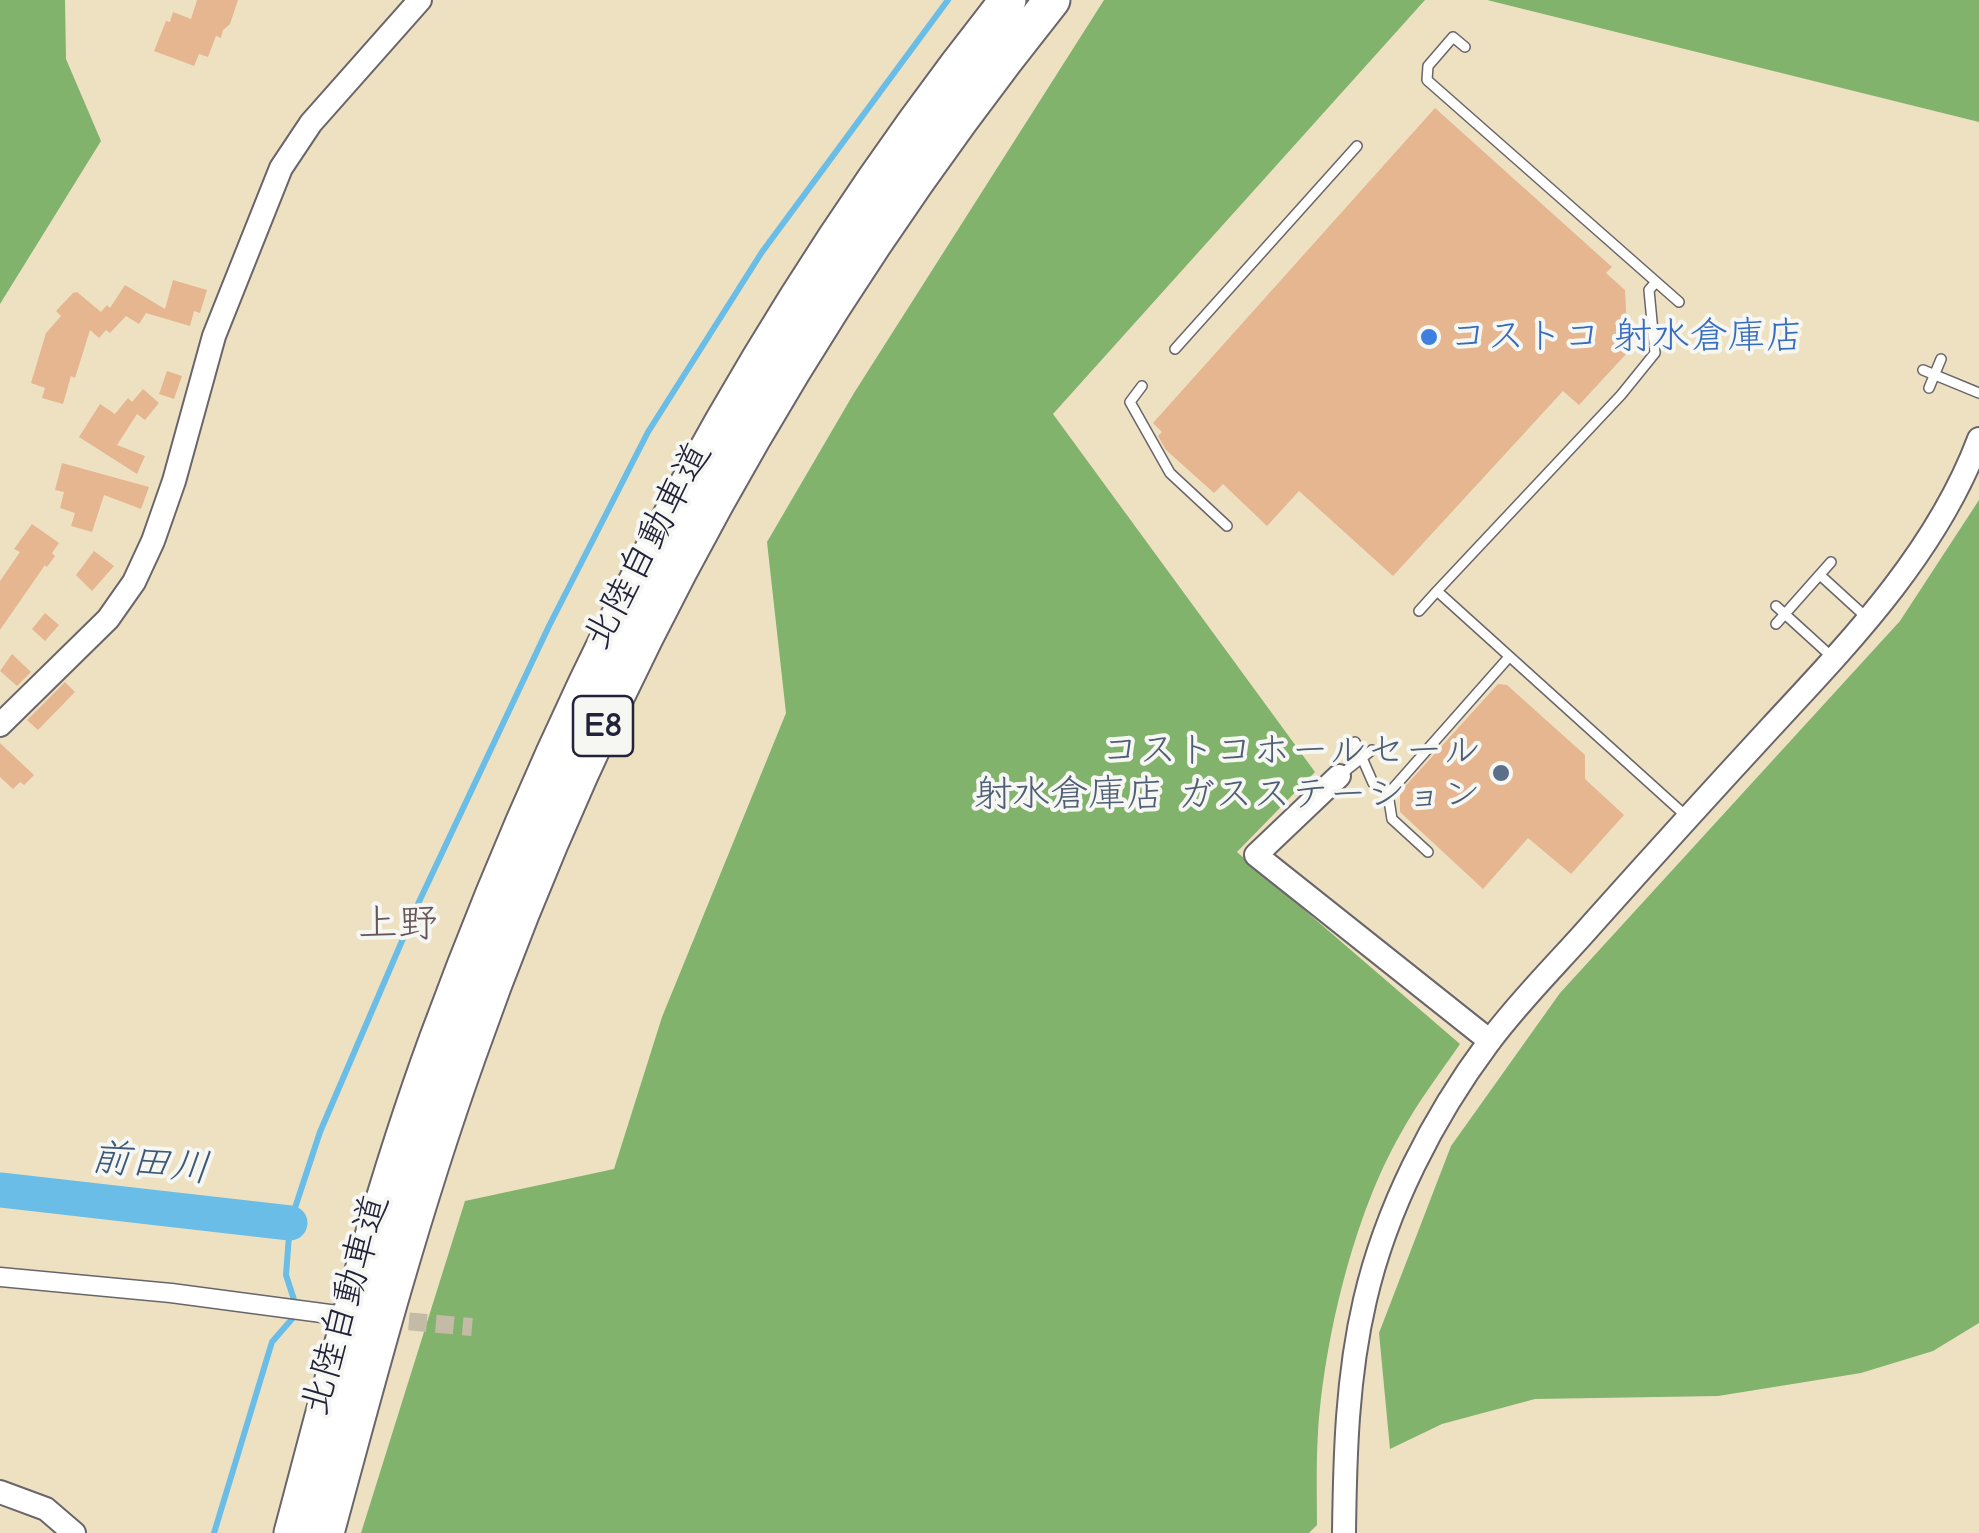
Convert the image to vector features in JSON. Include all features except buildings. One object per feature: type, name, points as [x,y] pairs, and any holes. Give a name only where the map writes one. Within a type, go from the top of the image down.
[{"type":"highway","name":"北陸自動車道","points":[[292,1533],[357,1292],[436,1042],[524,820],[574,708],[698,466],[784,319],[861,201],[1008,0]]},
{"type":"highway","name":"北陸自動車道","points":[[326,1533],[422,1192],[468,1054],[557,827],[604,722],[706,522],[824,320],[889,220],[1052,0]]},
{"type":"highway","points":[[269,1533],[307,1426],[402,1123],[436,1042]]},
{"type":"street","points":[[0,725],[108,619],[134,582],[174,482],[214,336],[281,168],[311,123],[420,0]]},
{"type":"street","points":[[1344,1533],[1345,1433],[1353,1360],[1366,1297],[1383,1240],[1410,1175],[1447,1106],[1490,1041],[1884,601],[1932,531],[1979,439]]},
{"type":"street","points":[[1339,776],[1256,855],[1490,1041]]},
{"type":"street","points":[[0,1277],[171,1292],[337,1316]]},
{"type":"street","points":[[0,1492],[46,1508],[74,1533]]},
{"type":"lane","points":[[1465,47],[1453,37],[1428,66],[1428,80],[1679,302]]},
{"type":"lane","points":[[1175,349],[1357,146]]},
{"type":"lane","points":[[1419,610],[1655,354],[1649,290],[1656,282]]},
{"type":"lane","points":[[1930,388],[1941,359]]},
{"type":"lane","points":[[1922,370],[1979,393]]},
{"type":"lane","points":[[1142,386],[1130,402],[1170,473],[1228,526]]},
{"type":"lane","points":[[1776,624],[1831,562]]},
{"type":"lane","points":[[1820,575],[1868,619]]},
{"type":"lane","points":[[1437,591],[1687,817]]},
{"type":"lane","points":[[1776,606],[1834,658]]},
{"type":"lane","points":[[1388,794],[1509,657]]},
{"type":"lane","points":[[1354,742],[1368,753],[1373,783],[1388,794],[1392,819],[1428,852]]},
{"type":"lane","points":[[1339,776],[1368,753]]},
{"type":"green space","points":[[0,0],[65,0],[66,59],[101,141],[0,304]]},
{"type":"green space","points":[[1104,0],[1425,0],[1053,414],[1315,772],[1237,852],[1460,1044],[1384,1165],[1344,1278],[1321,1397],[1317,1525],[1309,1533],[361,1533],[465,1201],[614,1169],[662,1017],[786,713],[767,542],[854,393]]},
{"type":"green space","points":[[1487,0],[1979,0],[1979,122]]},
{"type":"green space","points":[[1979,500],[1979,1323],[1933,1351],[1861,1373],[1718,1396],[1535,1399],[1442,1424],[1390,1449],[1379,1333],[1451,1146],[1560,993],[1900,621]]},
{"type":"waterway","points":[[214,1533],[272,1342],[298,1312],[286,1275],[290,1223],[320,1132],[417,906],[549,626],[648,432],[762,252],[948,0]]},
{"type":"waterway","name":"前田川","points":[[0,1190],[290,1223]]},
{"type":"tunnel","points":[[382,1319],[472,1327]]},
{"type":"place","name":"コストコ 射水倉庫店","points":[[1429,337]]},
{"type":"place","name":"コストコホールセール 射水倉庫店 ガスステーション","points":[[1501,773]]},
{"type":"district","name":"上野","points":[[398,925]]}]
